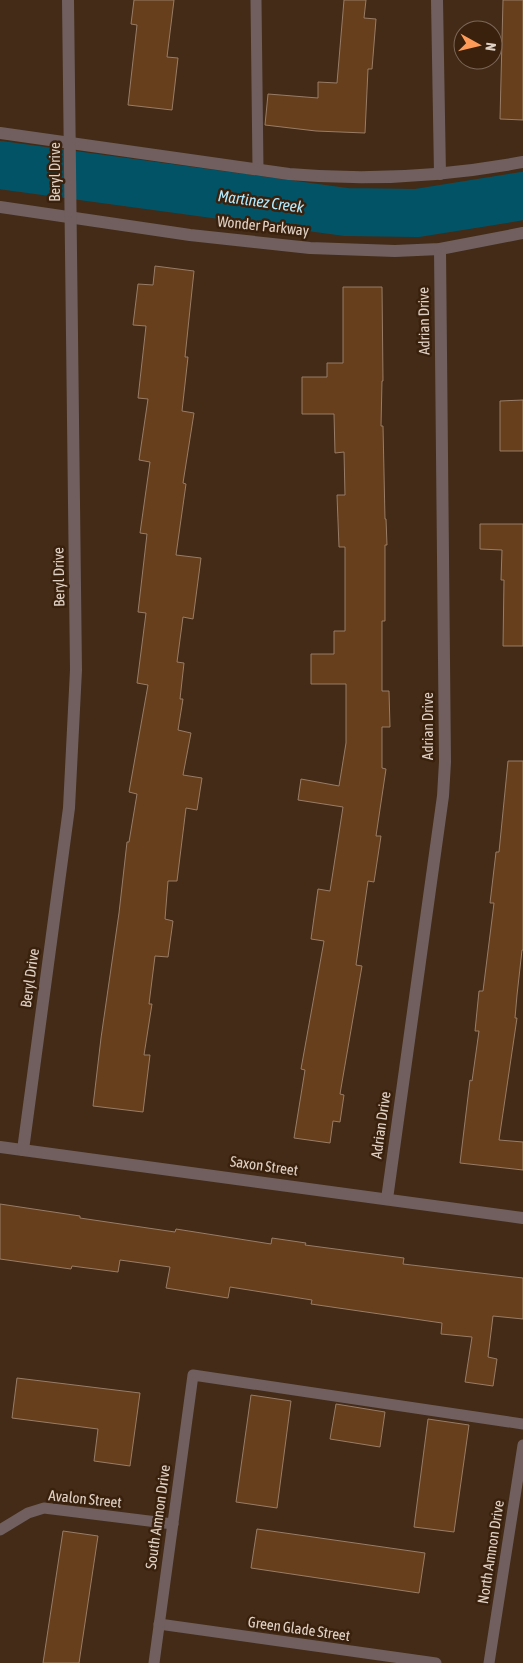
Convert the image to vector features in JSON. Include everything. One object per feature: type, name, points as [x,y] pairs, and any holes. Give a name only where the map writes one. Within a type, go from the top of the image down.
[{"type":"street","name":"Beryl Drive","points":[[23,1150],[69,808],[76,670],[68,0]]},
{"type":"street","points":[[437,0],[440,174]]},
{"type":"street","points":[[0,133],[324,177],[440,174],[523,162]]},
{"type":"street","name":"Wonder Parkway","points":[[0,207],[190,235],[310,248],[395,251],[440,249],[523,233]]},
{"type":"street","name":"Adrian Drive","points":[[387,1199],[442,805],[445,762],[440,249]]},
{"type":"street","name":"Saxon Street","points":[[0,1146],[523,1218]]},
{"type":"lane","points":[[256,0],[258,169]]},
{"type":"lane","name":"South Amnon Drive","points":[[154,1663],[193,1375],[523,1424]]},
{"type":"lane","name":"North Amnon Drive","points":[[489,1663],[523,1445]]},
{"type":"lane","name":"Avalon Street","points":[[0,1530],[28,1512],[44,1508],[173,1524]]},
{"type":"lane","name":"Green Glade Street","points":[[159,1624],[436,1663]]},
{"type":"building","points":[[134,0],[174,0],[167,57],[178,58],[172,110],[128,105],[137,25],[131,24]]},
{"type":"building","points":[[344,0],[366,0],[364,18],[376,19],[372,69],[368,69],[365,133],[316,131],[265,125],[268,94],[318,98],[318,82],[337,83]]},
{"type":"building","points":[[503,0],[523,0],[523,120],[500,119],[501,70],[503,70]]},
{"type":"building","points":[[155,266],[194,271],[185,357],[188,357],[182,411],[194,413],[183,483],[186,484],[176,555],[201,558],[193,619],[183,617],[177,662],[184,663],[180,699],[183,699],[178,730],[191,733],[183,775],[202,778],[197,810],[186,808],[177,881],[168,881],[165,919],[173,921],[168,957],[155,956],[149,1004],[152,1004],[144,1055],[150,1055],[143,1112],[93,1106],[127,842],[129,842],[137,794],[129,792],[148,685],[137,683],[146,613],[138,612],[147,534],[140,533],[150,462],[139,460],[148,399],[138,398],[146,326],[133,325],[138,284],[153,285]]},
{"type":"building","points":[[343,287],[382,287],[383,381],[381,426],[383,426],[387,545],[385,545],[385,621],[382,621],[382,691],[389,691],[390,727],[382,727],[382,768],[386,769],[376,836],[381,836],[374,882],[368,881],[356,965],[362,966],[340,1094],[344,1095],[340,1122],[333,1121],[330,1143],[294,1138],[305,1070],[301,1069],[324,941],[311,939],[318,889],[330,891],[343,807],[298,800],[301,779],[339,786],[346,743],[346,684],[311,684],[311,654],[334,654],[334,631],[345,631],[345,547],[339,547],[337,495],[345,495],[344,452],[335,453],[334,414],[302,414],[302,377],[327,377],[327,363],[343,363]]},
{"type":"building","points":[[523,400],[523,451],[500,451],[500,401]]},
{"type":"building","points":[[480,524],[523,524],[523,646],[503,646],[504,580],[501,580],[502,550],[480,549]]},
{"type":"building","points":[[508,761],[523,761],[523,950],[517,995],[515,1018],[517,1018],[499,1140],[523,1142],[523,1170],[460,1163],[470,1080],[472,1081],[479,1031],[475,1031],[479,991],[483,991],[494,903],[490,903],[496,852],[499,852]]},
{"type":"building","points":[[0,1204],[80,1216],[80,1218],[175,1232],[176,1229],[271,1244],[272,1238],[306,1243],[305,1245],[404,1258],[403,1264],[523,1278],[523,1319],[493,1316],[488,1357],[497,1359],[493,1386],[465,1382],[472,1337],[441,1334],[442,1323],[311,1304],[312,1300],[230,1287],[228,1298],[166,1288],[170,1267],[120,1260],[118,1272],[72,1266],[71,1269],[0,1259]]},
{"type":"building","points":[[17,1378],[140,1393],[130,1466],[94,1461],[98,1429],[12,1418]]},
{"type":"building","points":[[251,1395],[291,1401],[277,1508],[236,1502]]},
{"type":"building","points":[[336,1404],[385,1412],[380,1447],[330,1439]]},
{"type":"building","points":[[428,1419],[469,1425],[454,1532],[414,1527]]},
{"type":"building","points":[[257,1529],[425,1553],[419,1593],[251,1568]]},
{"type":"building","points":[[63,1531],[98,1536],[79,1663],[43,1663]]},
{"type":"waterway","name":"Martinez Creek","points":[[0,165],[346,212],[417,213],[523,196]]}]
